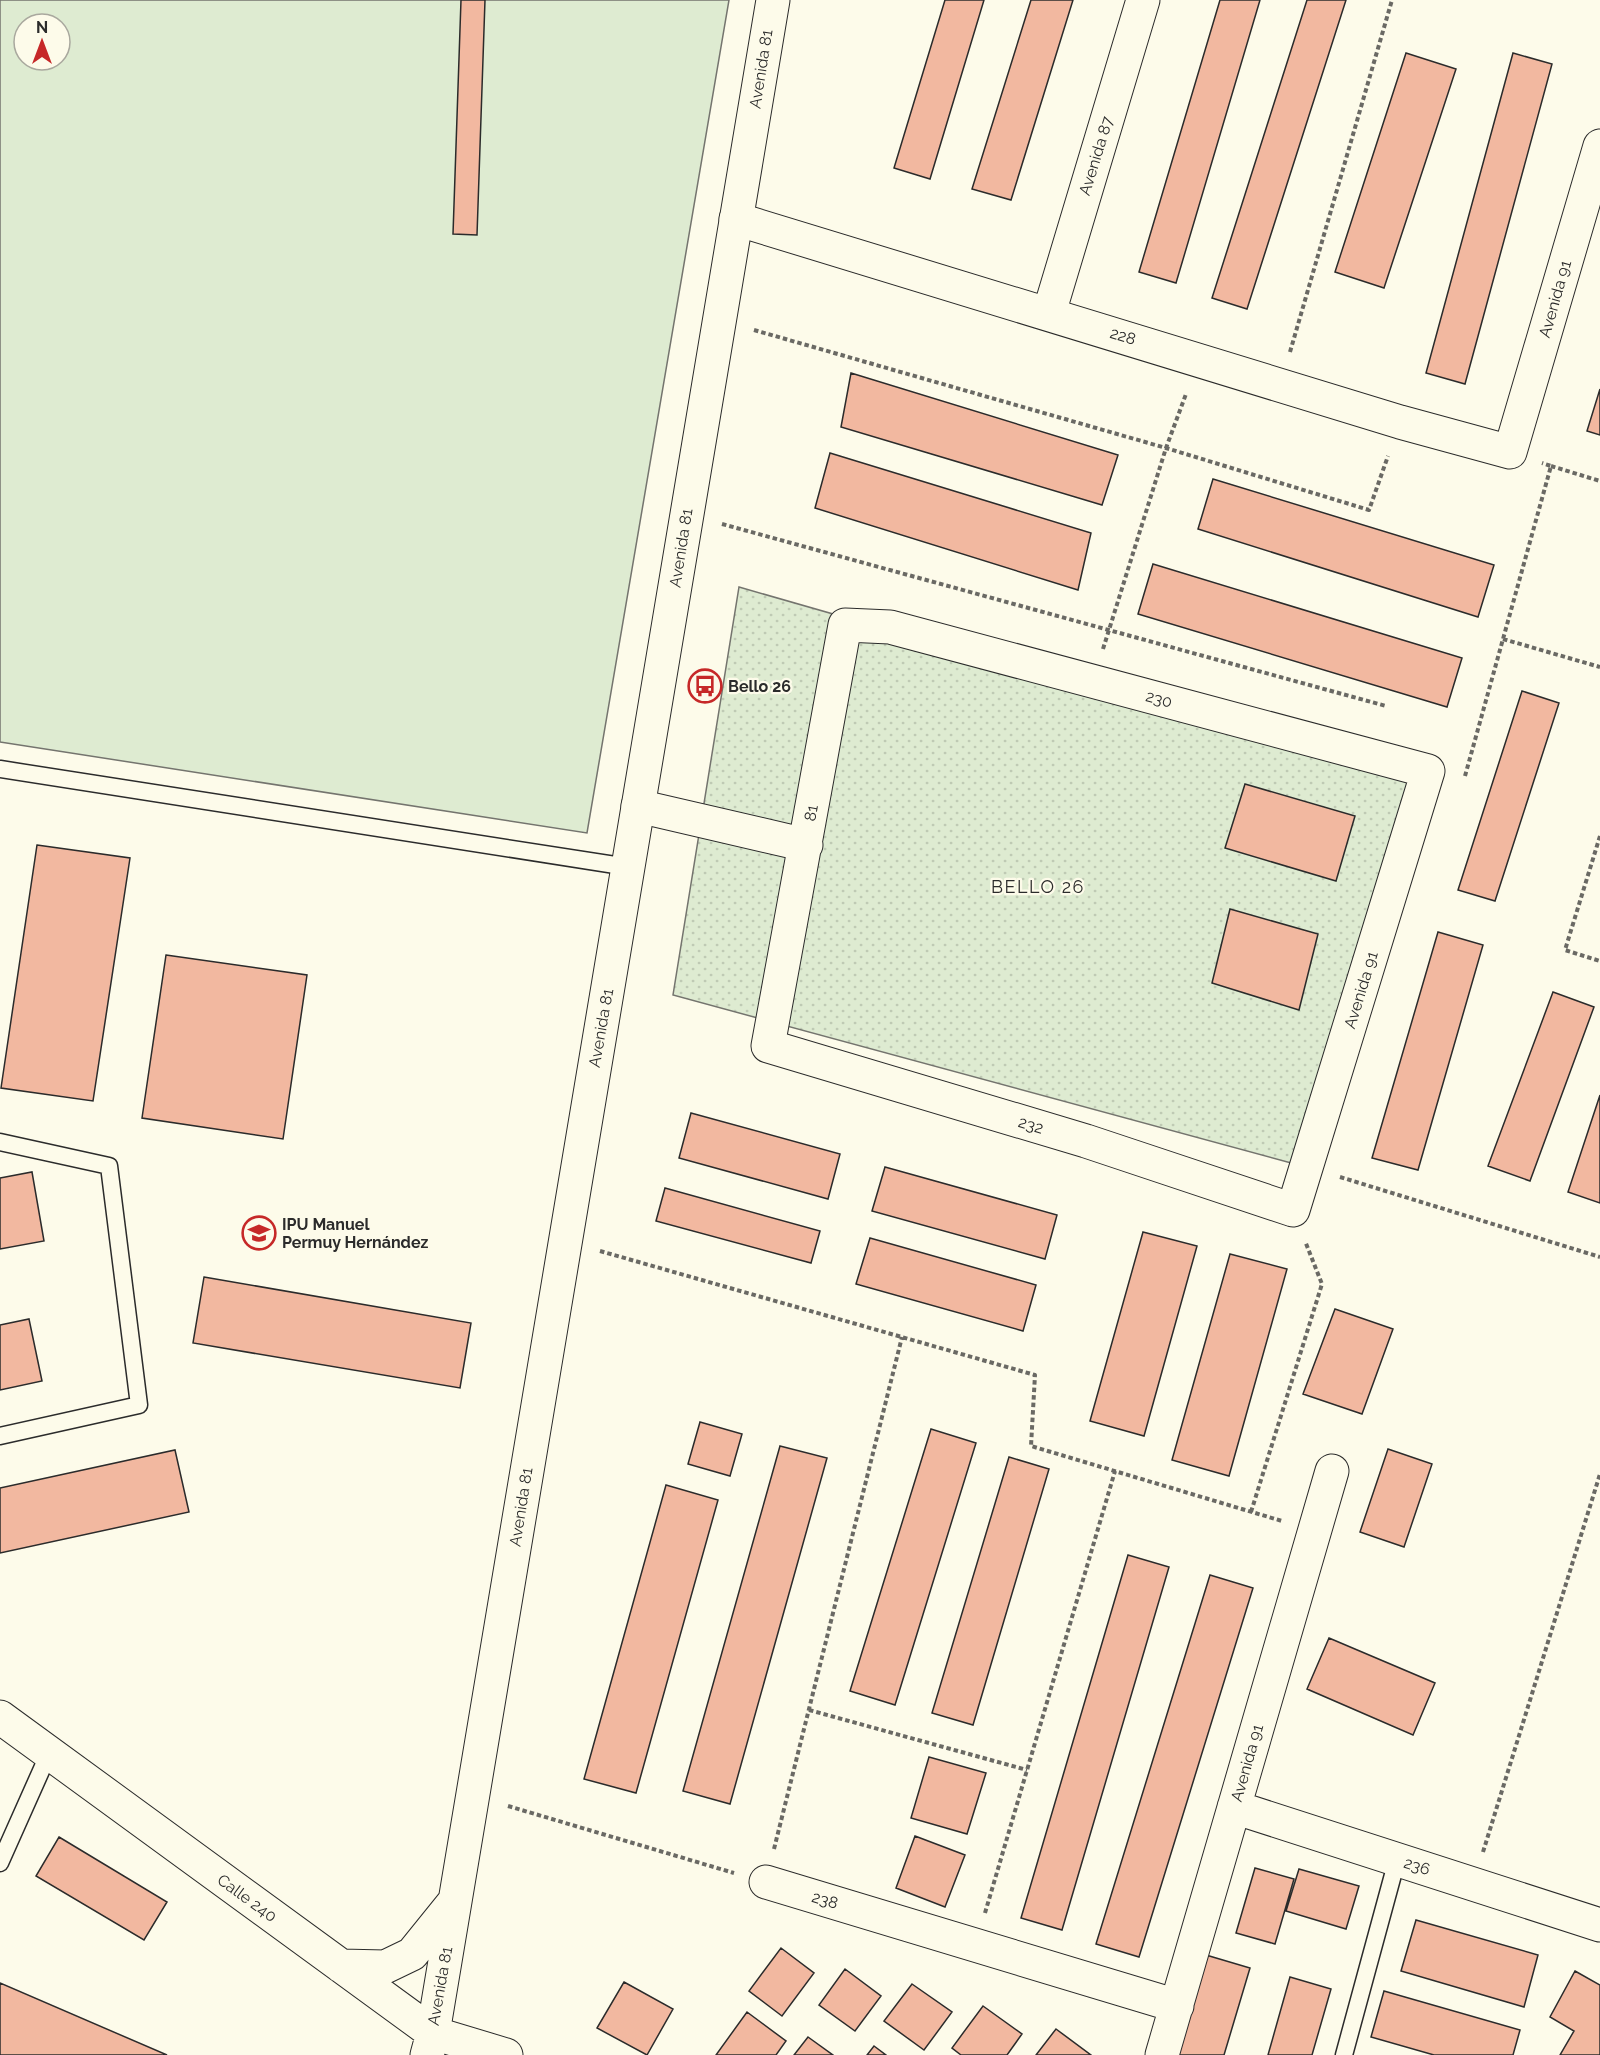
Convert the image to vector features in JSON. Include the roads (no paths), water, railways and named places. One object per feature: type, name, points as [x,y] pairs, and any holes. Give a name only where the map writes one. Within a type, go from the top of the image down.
[{"type":"street","name":"Avenida 81","points":[[430,2044],[772,0]]},
{"type":"street","name":"Avenida 87","points":[[1049,313],[1143,0]]},
{"type":"street","name":"Avenida 91","points":[[1510,452],[1600,146]]},
{"type":"street","name":"228","points":[[736,219],[1400,422],[1510,452]]},
{"type":"street","name":"81","points":[[768,1046],[845,625],[890,627]]},
{"type":"street","name":"230","points":[[890,627],[1428,771]]},
{"type":"street","name":"Avenida 91","points":[[1293,1210],[1428,771]]},
{"type":"street","points":[[638,806],[806,845]]},
{"type":"street","name":"232","points":[[768,1046],[1086,1141],[1293,1210]]},
{"type":"street","name":"Avenida 91","points":[[1162,2055],[1332,1471]]},
{"type":"street","name":"Calle 240","points":[[0,1717],[340,1966],[430,2044],[507,2055]]},
{"type":"street","name":"236","points":[[1234,1808],[1600,1925]]},
{"type":"street","name":"238","points":[[766,1882],[1177,2006]]},
{"type":"street","points":[[340,1966],[385,1967],[412,1954],[455,1901]]},
{"type":"lane","points":[[0,769],[628,867]]},
{"type":"lane","points":[[0,1142],[109,1166],[139,1405],[0,1436]]},
{"type":"lane","points":[[0,1863],[49,1753]]},
{"type":"lane","points":[[1344,2055],[1397,1860]]},
{"type":"place","name":"Bello 26","points":[[705,686]]},
{"type":"place","name":"IPU Manuel Permuy Hernández","points":[[259,1233]]},
{"type":"district","name":"BELLO 26","points":[[1038,886]]}]
